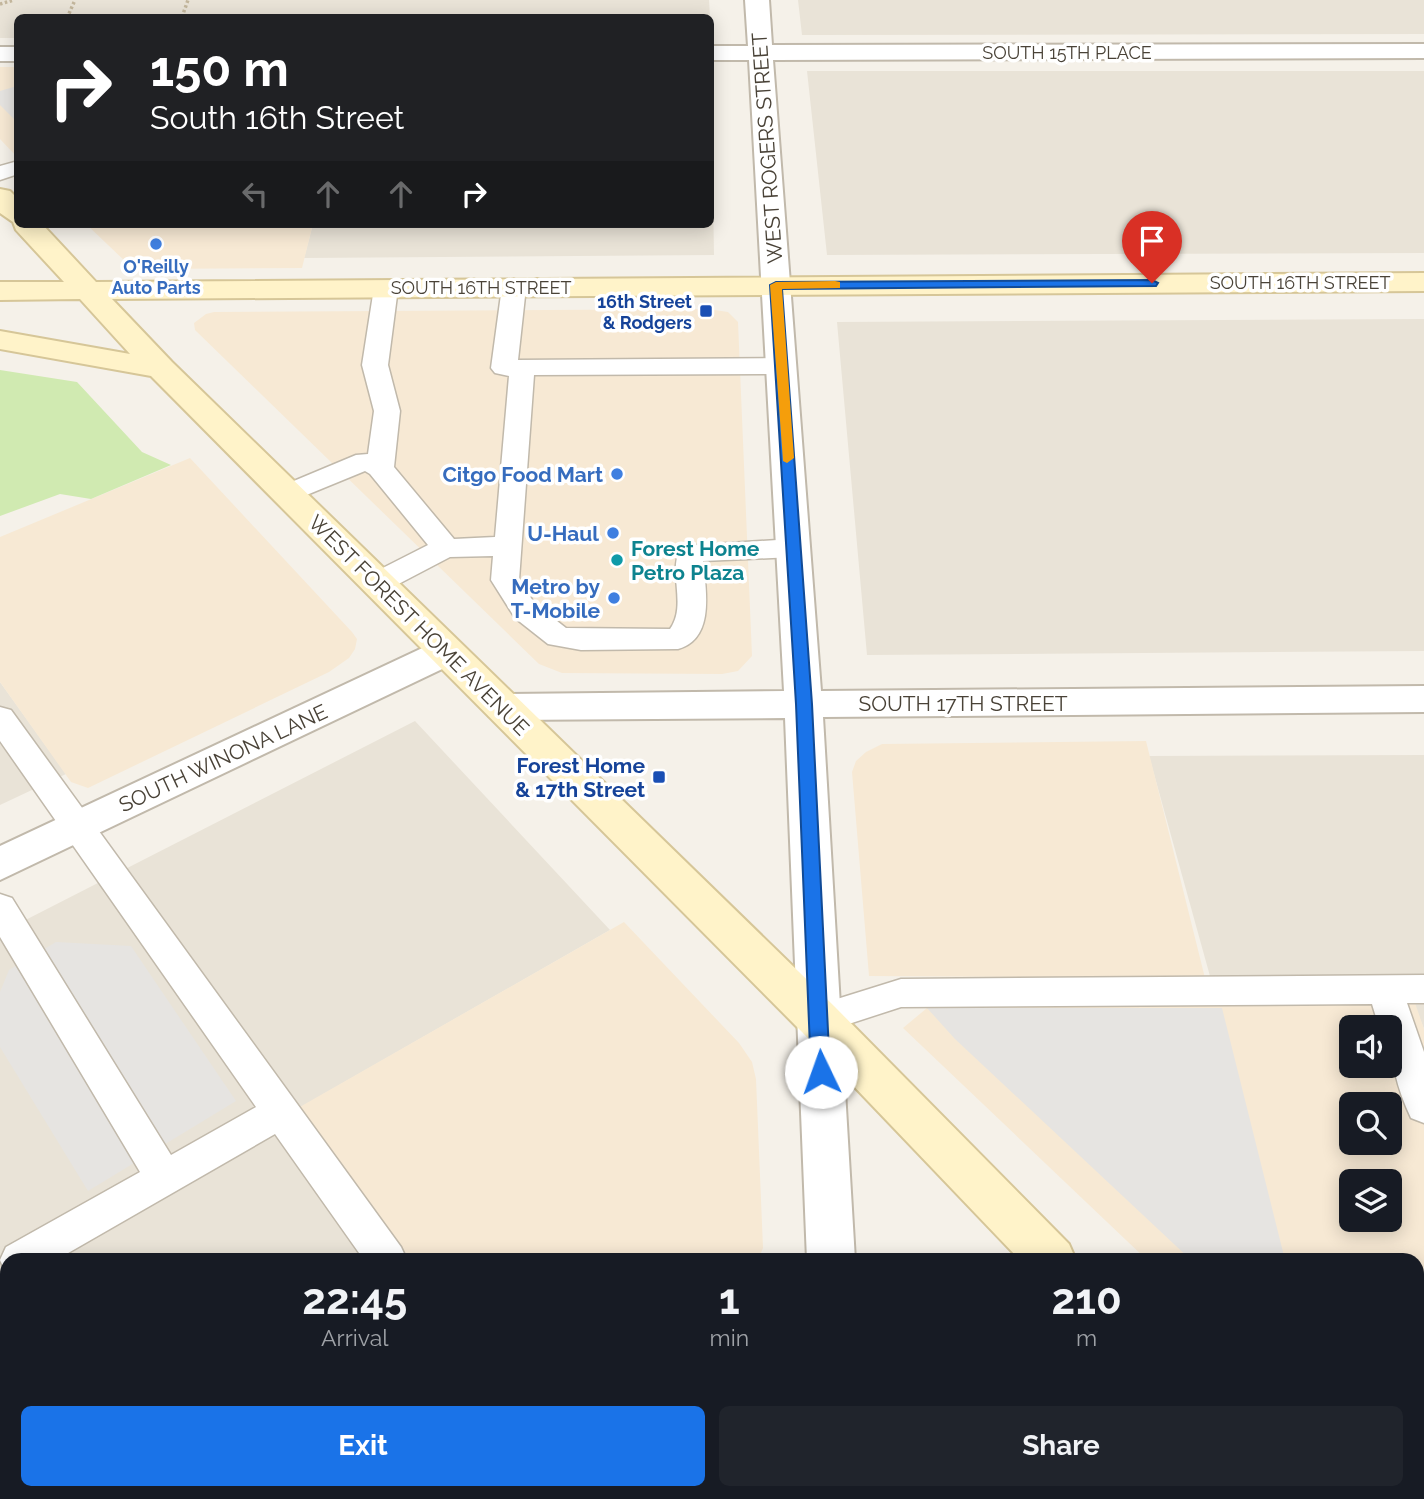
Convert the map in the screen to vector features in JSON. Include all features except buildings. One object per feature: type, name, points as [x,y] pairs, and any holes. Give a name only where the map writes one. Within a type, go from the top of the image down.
[{"type":"main road","points":[[0,197],[14,211]]},
{"type":"main road","name":"WEST FOREST HOME AVENUE","points":[[30,228],[161,369],[818,1018],[1045,1253]]},
{"type":"main road","name":"SOUTH 16TH STREET","points":[[0,291],[1424,282]]},
{"type":"main road","points":[[0,340],[161,369]]},
{"type":"street","name":"WEST ROGERS STREET","points":[[757,0],[804,704],[831,1253]]},
{"type":"street","name":"SOUTH 15TH PLACE","points":[[714,53],[1424,51]]},
{"type":"street","name":"SOUTH WINONA LANE","points":[[0,864],[446,652]]},
{"type":"street","name":"SOUTH 17TH STREET","points":[[502,707],[1424,699]]},
{"type":"lane","points":[[514,287],[504,368],[781,366]]},
{"type":"lane","points":[[380,468],[387,411],[375,365],[386,288]]},
{"type":"lane","points":[[522,368],[505,580],[525,611],[558,637],[581,640],[678,639],[684,635],[691,620],[689,559],[692,552],[793,548]]},
{"type":"lane","points":[[287,494],[365,461],[380,468],[446,548]]},
{"type":"lane","points":[[377,583],[446,548],[508,546]]},
{"type":"lane","points":[[0,718],[382,1253]]},
{"type":"lane","points":[[0,907],[164,1178]]},
{"type":"lane","points":[[818,1018],[901,993],[1424,989]]},
{"type":"lane","points":[[1385,990],[1424,1107]]},
{"type":"lane","points":[[32,1253],[280,1112]]},
{"type":"path","points":[[0,4],[14,0]]},
{"type":"shaded area","points":[[0,0],[709,0],[710,14],[14,14],[14,38],[0,38]]},
{"type":"shaded area","points":[[798,0],[1424,0],[1424,34],[802,35]]},
{"type":"shaded area","points":[[0,67],[14,67],[14,154],[0,139]]},
{"type":"shaded area","points":[[807,71],[1424,71],[1424,253],[827,255]]},
{"type":"shaded area","points":[[14,87],[14,119],[0,105],[0,91]]},
{"type":"shaded area","points":[[90,228],[312,228],[302,268],[142,269],[128,264]]},
{"type":"shaded area","points":[[312,228],[714,228],[714,255],[304,258]]},
{"type":"shaded area","points":[[708,309],[728,312],[738,322],[752,656],[738,671],[722,674],[562,673],[539,664],[195,330],[194,323],[206,314],[214,312]]},
{"type":"shaded area","points":[[1424,319],[1424,651],[867,655],[837,322]]},
{"type":"shaded area","points":[[190,458],[352,632],[357,639],[355,649],[349,658],[329,672],[88,788],[71,782],[0,682],[0,537]]},
{"type":"shaded area","points":[[0,682],[66,774],[0,805]]},
{"type":"shaded area","points":[[415,721],[610,930],[299,1108],[406,1253],[0,1253],[0,933]]},
{"type":"shaded area","points":[[1146,741],[1205,978],[869,976],[852,772],[856,761],[866,752],[882,744]]},
{"type":"shaded area","points":[[1424,755],[1424,1029],[1414,1003],[1218,1005],[1149,756]]},
{"type":"shaded area","points":[[624,922],[739,1043],[752,1062],[756,1079],[763,1248],[761,1253],[406,1253],[298,1108]]},
{"type":"shaded area","points":[[56,942],[131,946],[236,1101],[88,1191],[0,1047],[0,992],[9,970]]},
{"type":"shaded area","points":[[1415,1003],[1424,1029],[1424,1253],[1140,1253],[903,1028],[927,1008]]},
{"type":"shaded area","points":[[927,1008],[1222,1008],[1283,1253],[1184,1253],[955,1039]]},
{"type":"green space","points":[[0,370],[77,382],[142,452],[171,465],[91,499],[60,494],[0,516]]},
{"type":"slow traffic","points":[[787,458],[776,285],[835,285]]},
{"type":"place","name":"O'Reilly Auto Parts","points":[[156,244]]},
{"type":"place","name":"16th Street & Rodgers","points":[[706,311]]},
{"type":"place","name":"Citgo Food Mart","points":[[617,474]]},
{"type":"place","name":"U-Haul","points":[[613,533]]},
{"type":"place","name":"Forest Home Petro Plaza","points":[[617,560]]},
{"type":"place","name":"Metro by T-Mobile","points":[[614,598]]},
{"type":"place","name":"Forest Home & 17th Street","points":[[659,777]]},
{"type":"route","points":[[821,1072],[804,704],[776,285],[1152,283]]}]
